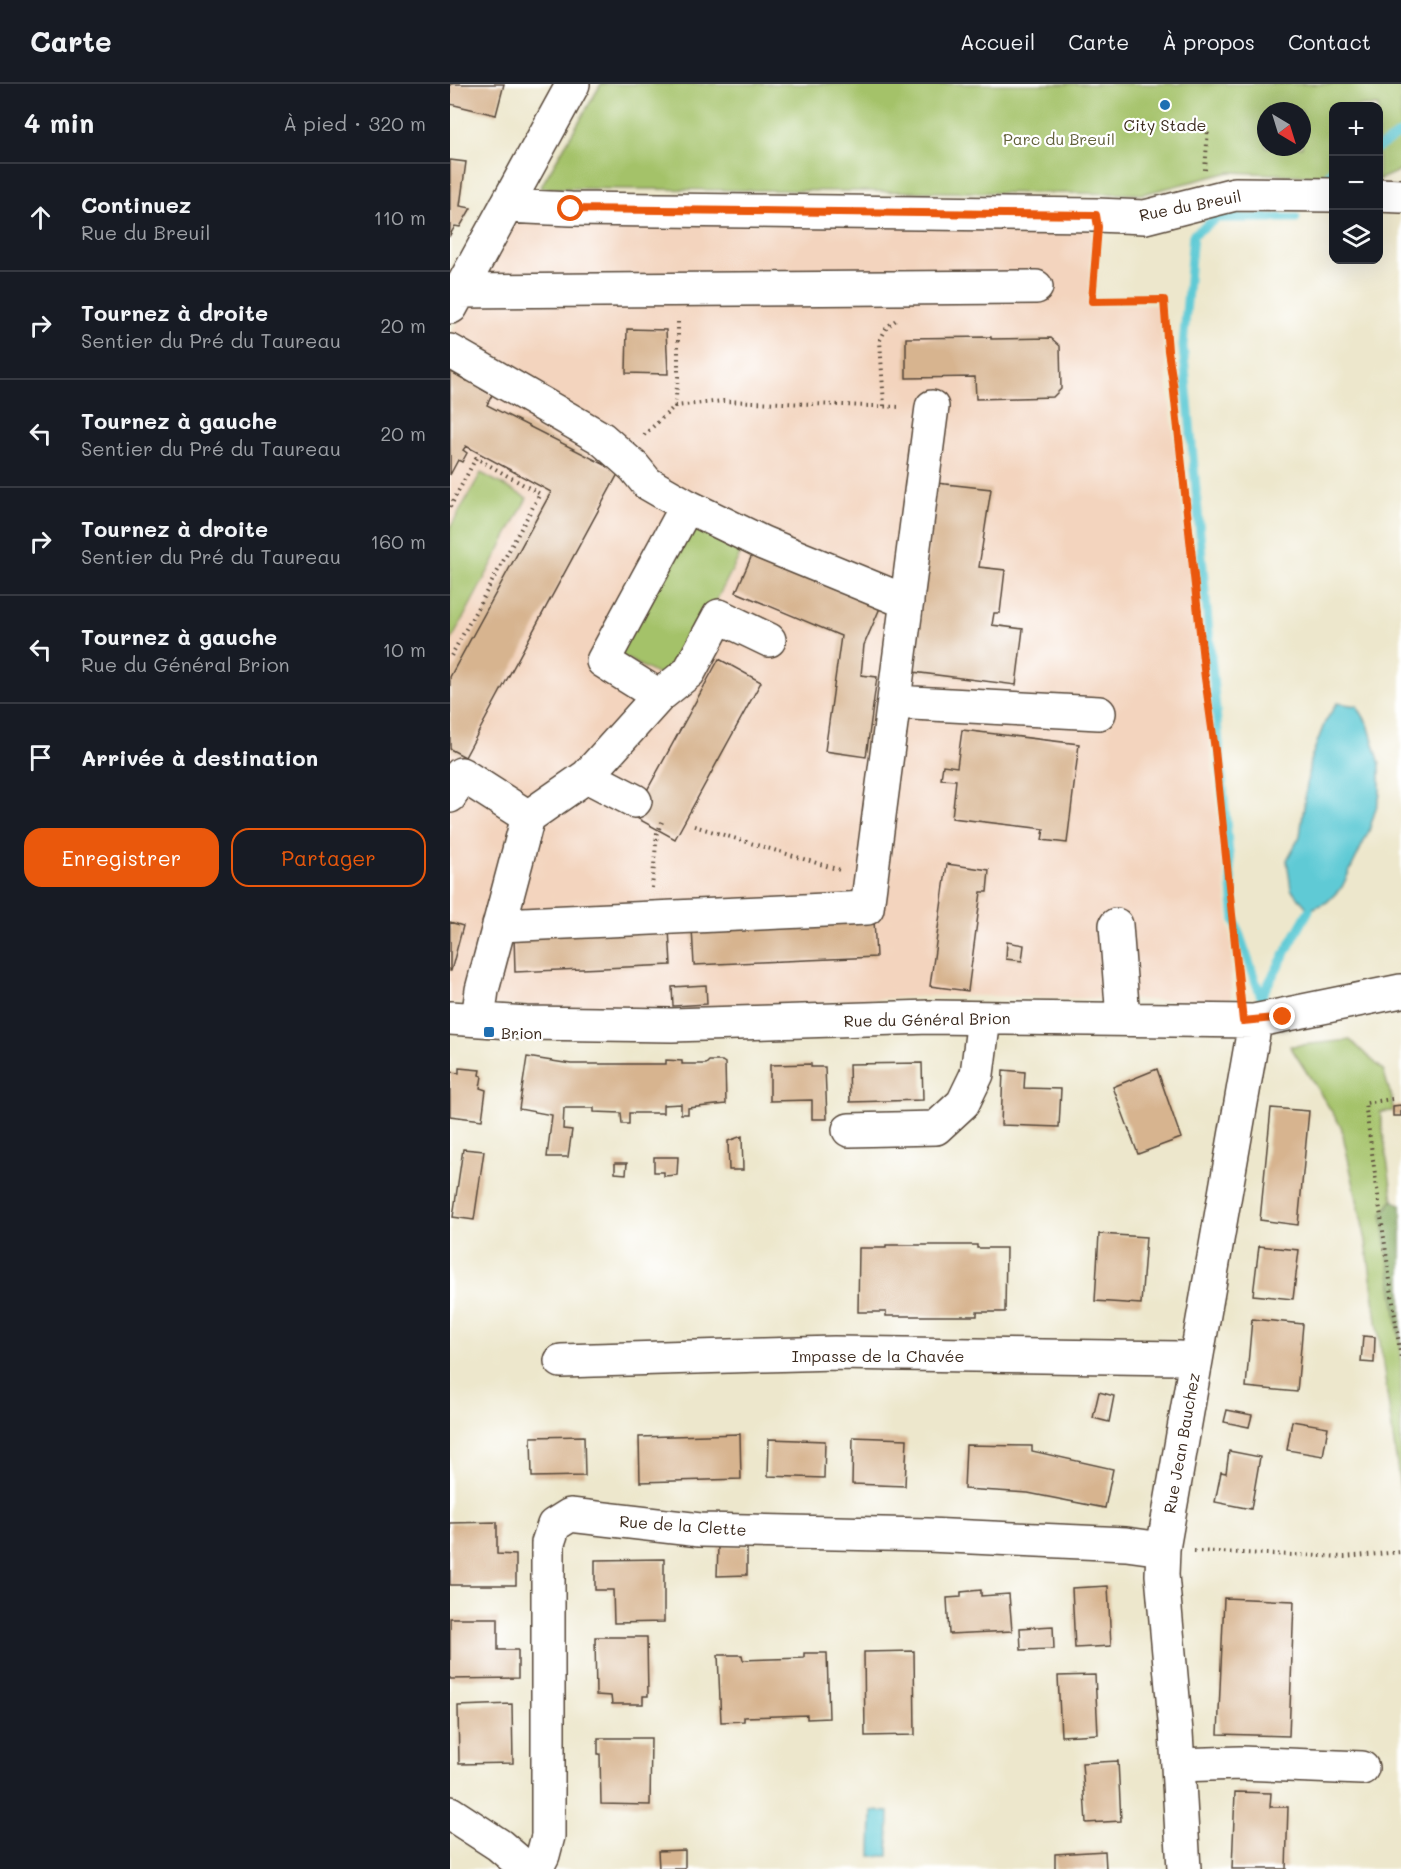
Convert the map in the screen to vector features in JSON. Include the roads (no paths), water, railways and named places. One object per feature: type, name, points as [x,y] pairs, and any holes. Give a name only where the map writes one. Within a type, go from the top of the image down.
[{"type":"street","points":[[454,300],[573,84]]},
{"type":"street","name":"Rue du Breuil","points":[[506,206],[571,209],[1145,217],[1235,194],[1329,195]]},
{"type":"street","points":[[1383,195],[1401,196]]},
{"type":"street","points":[[454,300],[667,290],[1036,287]]},
{"type":"street","points":[[450,351],[601,438],[622,456],[647,483],[687,506],[762,543],[906,602]]},
{"type":"street","points":[[499,925],[867,908],[932,408]]},
{"type":"street","points":[[659,696],[603,661],[687,506]]},
{"type":"street","points":[[464,1019],[482,990],[528,817],[587,776],[659,696],[689,672],[719,616],[769,640]]},
{"type":"street","points":[[894,702],[1099,713]]},
{"type":"street","points":[[450,796],[461,774],[528,817]]},
{"type":"street","points":[[587,776],[635,801]]},
{"type":"street","points":[[1116,925],[1123,1019]]},
{"type":"street","name":"Rue du Général Brion","points":[[464,1019],[526,1023],[672,1025],[930,1017],[1248,1021],[1401,991]]},
{"type":"street","points":[[849,1130],[936,1128],[963,1103],[977,1074],[984,1018]]},
{"type":"street","name":"Rue Jean Bauchez","points":[[1184,1869],[1178,1764],[1162,1575],[1163,1549],[1253,1034],[1248,1021]]},
{"type":"street","name":"Impasse de la Chavée","points":[[561,1361],[834,1353],[1179,1358],[1195,1361]]},
{"type":"street","name":"Rue de la Clette","points":[[536,1869],[548,1836],[548,1543],[554,1525],[570,1515],[700,1530],[940,1536],[1126,1545],[1163,1549]]},
{"type":"street","points":[[1178,1764],[1240,1763],[1362,1768]]},
{"type":"street","points":[[450,1813],[499,1845],[527,1869]]},
{"type":"water","points":[[1337,703],[1357,706],[1368,724],[1380,764],[1380,795],[1369,831],[1342,887],[1327,902],[1309,910],[1291,889],[1287,860],[1300,836],[1310,761],[1325,722]]},
{"type":"water","points":[[872,1811],[889,1812],[888,1856],[871,1856]]},
{"type":"waterway","points":[[1383,145],[1401,133]]},
{"type":"waterway","points":[[1261,997],[1235,921],[1183,346],[1193,235],[1217,218],[1296,218]]},
{"type":"waterway","points":[[1274,1009],[1261,997],[1309,910]]},
{"type":"place","name":"City Stade","points":[[1165,105]]},
{"type":"place","name":"Brion","points":[[489,1032]]},
{"type":"park label","name":"Parc du Breuil","points":[[1059,138]]}]
